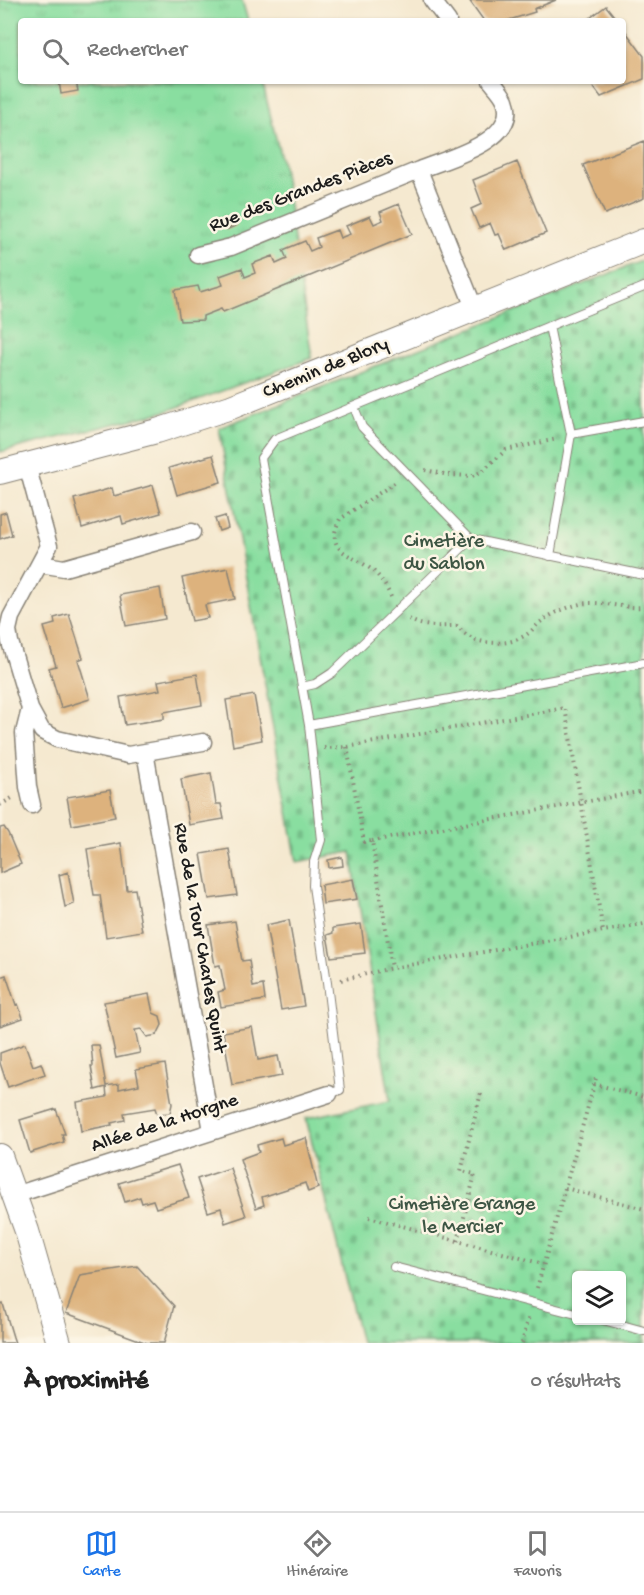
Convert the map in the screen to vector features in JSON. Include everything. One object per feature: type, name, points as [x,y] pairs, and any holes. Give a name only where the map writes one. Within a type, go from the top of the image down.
[{"type":"street","points":[[432,0],[446,18]]},
{"type":"street","name":"Rue des Grandes Pièces","points":[[198,255],[231,247],[486,143],[496,135],[507,114],[502,95],[493,84]]},
{"type":"street","name":"Rue des Grandes Pièces","points":[[419,170],[475,310]]},
{"type":"street","name":"Chemin de Blory","points":[[0,472],[157,431],[231,407],[644,241]]},
{"type":"street","points":[[27,465],[49,546],[11,617],[5,642],[30,709],[42,731],[57,739],[128,755],[203,742]]},
{"type":"street","points":[[40,564],[64,568],[192,532]]},
{"type":"street","points":[[30,709],[24,733],[28,787],[32,805]]},
{"type":"street","name":"Rue de la Tour Charles Quint","points":[[145,752],[212,1131]]},
{"type":"street","name":"Allée de la Horgne","points":[[15,1195],[329,1095]]},
{"type":"street","points":[[0,1156],[15,1195],[59,1343]]},
{"type":"lane","points":[[329,1095],[340,1090],[313,886],[314,862],[321,840],[312,749],[261,458],[275,439],[644,286]]},
{"type":"lane","points":[[549,326],[571,434],[550,555]]},
{"type":"lane","points":[[354,407],[362,427],[471,539],[644,575]]},
{"type":"lane","points":[[571,434],[644,421]]},
{"type":"lane","points":[[302,687],[315,684],[332,673],[471,539]]},
{"type":"lane","points":[[309,725],[644,663]]},
{"type":"lane","points":[[394,1267],[572,1313]]},
{"type":"lane","points":[[622,1325],[644,1331]]},
{"type":"path","points":[[312,749],[346,747],[565,708],[603,931]]},
{"type":"path","points":[[346,747],[364,842],[644,791]]},
{"type":"path","points":[[372,841],[392,968]]},
{"type":"path","points":[[327,983],[392,968],[644,924]]},
{"type":"path","points":[[522,1343],[596,1078]]},
{"type":"path","points":[[594,1084],[644,1097]]},
{"type":"path","points":[[458,1241],[476,1174],[461,1171],[482,1089]]},
{"type":"path","points":[[565,1188],[644,1209]]},
{"type":"path","points":[[369,1217],[543,1264]]},
{"type":"green space","points":[[0,0],[242,0],[247,18],[18,18],[18,84],[263,84],[283,167],[312,358],[167,411],[0,452]]},
{"type":"green space","name":"Cimetière du Sablon","points":[[644,260],[644,1343],[361,1343],[306,1118],[390,1101],[351,852],[297,862],[219,428]]},
{"type":"building","points":[[469,0],[556,0],[534,9],[535,12],[516,18],[482,18]]},
{"type":"building","points":[[606,6],[616,18],[590,18]]},
{"type":"building","points":[[626,32],[644,56],[644,79],[601,97],[591,84],[626,84]]},
{"type":"building","points":[[59,84],[77,84],[78,91],[61,94]]},
{"type":"building","points":[[644,141],[644,198],[605,214],[583,165]]},
{"type":"building","points":[[517,162],[546,233],[506,250],[499,234],[495,235],[490,223],[479,228],[471,209],[482,204],[473,180]]},
{"type":"building","points":[[399,204],[412,234],[223,312],[221,309],[203,316],[203,320],[180,321],[175,290],[198,286],[200,292],[223,285],[220,276],[242,268],[245,277],[255,273],[252,264],[273,256],[276,264],[287,259],[283,250],[305,241],[310,251],[319,247],[316,238],[337,230],[340,238],[350,234],[346,226],[370,216],[374,224],[383,220],[380,212]]},
{"type":"building","points":[[234,218],[237,225],[226,230],[223,223]]},
{"type":"building","points":[[213,455],[221,482],[177,495],[169,468]]},
{"type":"building","points":[[153,485],[161,513],[123,524],[121,516],[82,528],[74,499],[112,488],[114,496]]},
{"type":"building","points":[[6,512],[12,535],[0,539],[0,514]]},
{"type":"building","points":[[225,516],[228,528],[219,531],[215,519]]},
{"type":"building","points":[[228,568],[235,599],[205,605],[208,618],[192,621],[182,578]]},
{"type":"building","points":[[160,588],[165,619],[126,626],[120,595]]},
{"type":"building","points":[[69,614],[83,658],[78,660],[90,699],[61,708],[49,668],[56,666],[44,627],[55,624],[54,618]]},
{"type":"building","points":[[197,674],[202,705],[164,712],[164,719],[125,725],[120,697],[160,690],[158,681]]},
{"type":"building","points":[[254,695],[262,740],[233,746],[226,700]]},
{"type":"building","points":[[211,773],[216,804],[221,804],[224,819],[189,825],[181,779]]},
{"type":"building","points":[[110,790],[115,817],[72,825],[67,797]]},
{"type":"building","points":[[4,827],[21,864],[0,873],[0,828]]},
{"type":"building","points":[[121,843],[127,890],[135,889],[142,931],[106,937],[100,895],[94,895],[87,849]]},
{"type":"building","points":[[229,849],[237,895],[209,899],[201,854]]},
{"type":"building","points":[[342,857],[343,866],[329,868],[328,860]]},
{"type":"building","points":[[68,872],[74,904],[65,907],[59,875]]},
{"type":"building","points":[[353,879],[357,899],[323,904],[321,885]]},
{"type":"building","points":[[289,920],[304,1006],[281,1010],[266,925]]},
{"type":"building","points":[[235,921],[242,961],[249,960],[253,987],[263,985],[265,1000],[221,1007],[218,992],[225,990],[220,965],[215,966],[208,925]]},
{"type":"building","points":[[361,924],[365,953],[331,957],[327,935],[333,933],[333,928]]},
{"type":"building","points":[[6,975],[23,1018],[0,1026],[0,977]]},
{"type":"building","points":[[149,994],[153,1013],[160,1016],[162,1025],[157,1035],[147,1037],[141,1029],[135,1030],[140,1053],[116,1058],[104,1002]]},
{"type":"building","points":[[252,1027],[258,1060],[278,1056],[282,1076],[232,1085],[223,1032]]},
{"type":"building","points":[[25,1044],[33,1066],[41,1063],[45,1074],[8,1087],[0,1063],[0,1053]]},
{"type":"building","points":[[91,1045],[99,1045],[106,1086],[119,1084],[119,1089],[139,1085],[136,1069],[165,1064],[172,1104],[170,1113],[157,1114],[155,1108],[124,1113],[125,1120],[81,1131],[77,1102],[107,1097],[106,1087],[95,1090],[91,1066],[93,1066]]},
{"type":"building","points":[[56,1109],[65,1134],[62,1134],[64,1142],[30,1153],[20,1120]]},
{"type":"building","points":[[281,1138],[283,1145],[306,1138],[318,1188],[308,1192],[305,1183],[262,1197],[264,1205],[256,1208],[240,1159],[259,1152],[257,1145]]},
{"type":"building","points":[[178,1165],[189,1198],[156,1208],[153,1200],[142,1203],[140,1197],[125,1202],[119,1183]]},
{"type":"building","points":[[230,1168],[246,1216],[225,1223],[221,1208],[208,1212],[197,1179]]},
{"type":"building","points":[[137,1266],[174,1306],[164,1343],[147,1343],[66,1313],[80,1275]]},
{"type":"building","points":[[3,1304],[15,1343],[0,1343],[0,1305]]},
{"type":"park label","name":"Cimetière Grange le Mercier","points":[[462,1216]]}]
